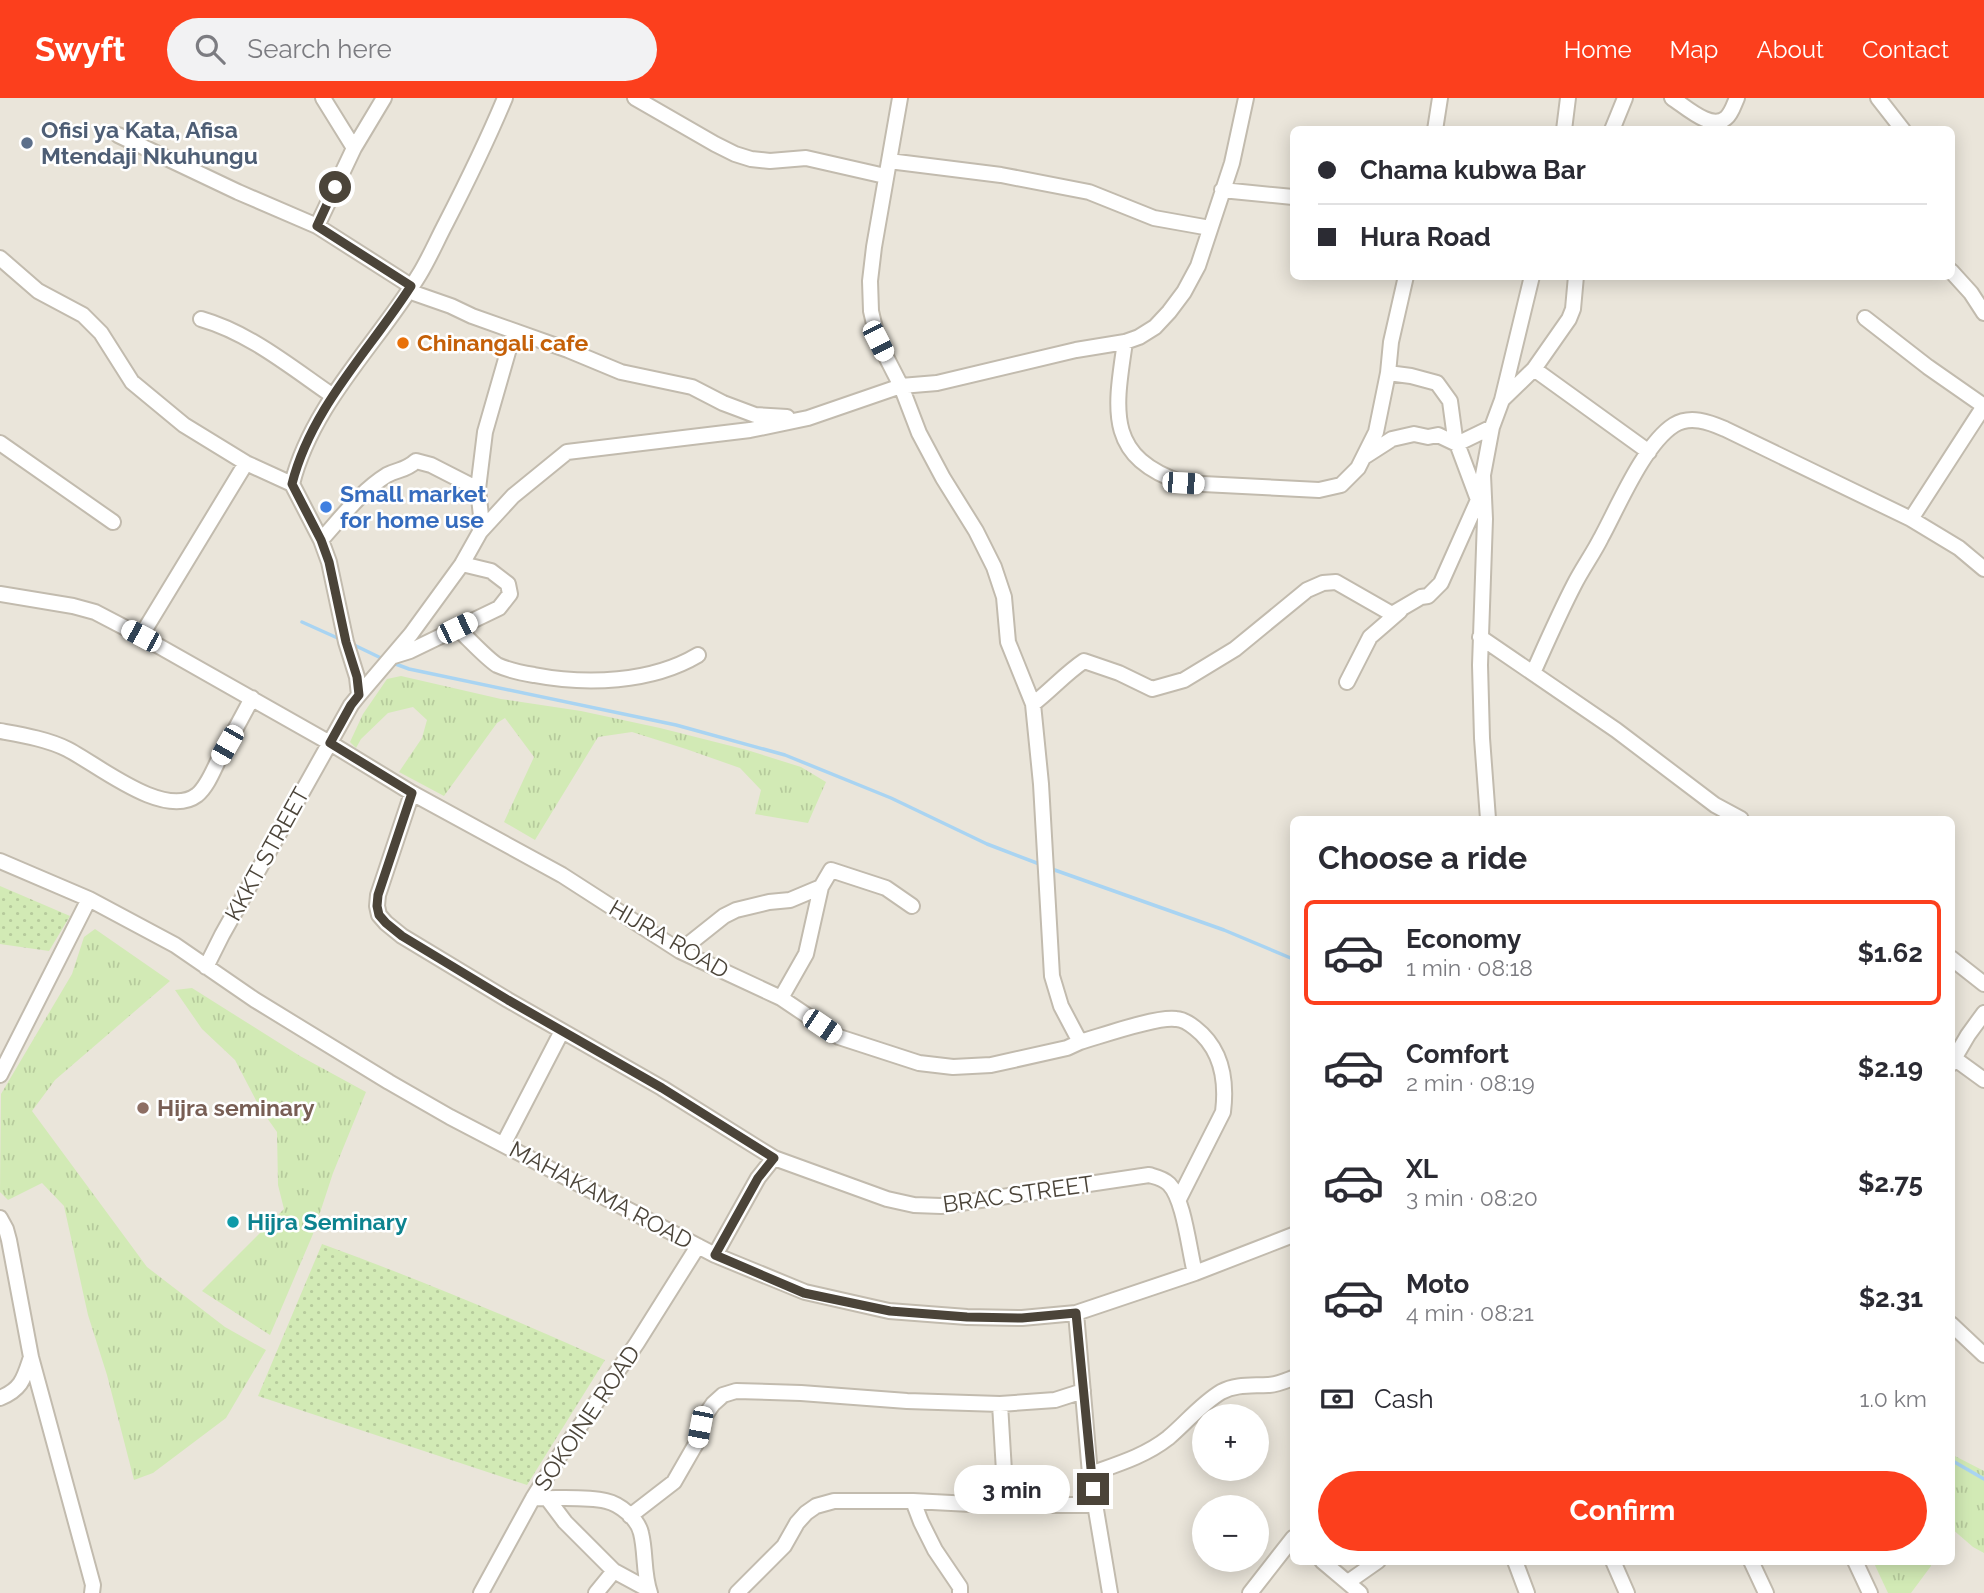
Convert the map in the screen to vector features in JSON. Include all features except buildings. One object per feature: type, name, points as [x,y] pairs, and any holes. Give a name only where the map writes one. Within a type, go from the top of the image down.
[{"type":"street","points":[[323,98],[354,148]]},
{"type":"street","points":[[317,226],[354,148],[384,98]]},
{"type":"street","points":[[292,484],[298,459],[314,427],[419,274],[483,150],[505,98]]},
{"type":"street","points":[[635,98],[715,144],[751,159],[770,161],[807,158],[885,176]]},
{"type":"street","points":[[900,98],[885,176],[870,281],[871,311],[878,341],[901,386],[919,433],[976,531],[994,567],[1004,597],[1008,642],[1033,704],[1041,785],[1052,976],[1061,1006],[1080,1042]]},
{"type":"street","points":[[118,135],[317,226],[410,289],[621,372],[692,387],[755,415],[808,418],[901,386],[937,383],[1076,350],[1125,342],[1155,327],[1184,292],[1198,266],[1232,163],[1246,98]]},
{"type":"street","points":[[1436,126],[1440,98]]},
{"type":"street","points":[[1564,126],[1568,98]]},
{"type":"street","points":[[1614,126],[1625,98]]},
{"type":"street","points":[[1672,98],[1703,119],[1713,121],[1726,118],[1737,98]]},
{"type":"street","points":[[1878,98],[1900,126]]},
{"type":"street","points":[[889,161],[1001,175],[1089,191],[1154,218],[1210,228]]},
{"type":"street","points":[[1222,190],[1290,197]]},
{"type":"street","points":[[0,258],[38,291],[83,316],[102,333],[132,382],[184,425],[246,463],[292,484],[321,540],[329,562],[359,695]]},
{"type":"street","points":[[1955,276],[1984,313]]},
{"type":"street","points":[[1125,342],[1118,414],[1128,447],[1151,469],[1183,483],[1319,489],[1341,485],[1358,468],[1376,432],[1388,373],[1391,342],[1405,280]]},
{"type":"street","points":[[1488,816],[1482,738],[1480,636],[1485,519],[1483,475],[1492,427],[1502,400],[1531,280]]},
{"type":"street","points":[[1502,400],[1534,369],[1569,319],[1573,309],[1576,280]]},
{"type":"street","points":[[1865,318],[1984,406],[1912,519]]},
{"type":"street","points":[[201,319],[219,324],[245,338],[334,396]]},
{"type":"street","points":[[480,532],[478,489],[485,432],[514,331]]},
{"type":"street","points":[[1534,369],[1649,452]]},
{"type":"street","points":[[1388,373],[1437,383],[1450,401],[1457,444],[1485,519]]},
{"type":"street","name":"KKKT STREET","points":[[206,967],[351,705],[411,634],[462,564],[480,532],[513,496],[568,452],[750,430],[808,418]]},
{"type":"street","points":[[1533,673],[1575,583],[1649,452],[1674,425],[1691,419],[1708,422],[1912,519],[1959,548],[1984,569]]},
{"type":"street","points":[[1457,444],[1492,427]]},
{"type":"street","points":[[1363,458],[1392,439],[1414,434],[1428,437],[1438,435],[1457,444]]},
{"type":"street","points":[[0,443],[113,522]]},
{"type":"street","points":[[321,540],[367,491],[389,474],[408,468],[416,461],[431,465],[478,489]]},
{"type":"street","points":[[141,636],[246,463]]},
{"type":"street","points":[[1033,704],[1084,661],[1119,673],[1152,689],[1184,680],[1235,649],[1307,590],[1323,583],[1336,583],[1392,614],[1421,597],[1428,596],[1441,583],[1478,500]]},
{"type":"street","points":[[391,657],[410,651],[499,608],[510,594],[508,584],[491,571],[462,564]]},
{"type":"street","name":"HIJRA ROAD","points":[[0,594],[94,612],[141,636],[330,743],[412,793],[562,876],[680,951],[781,998],[839,1037],[919,1063],[953,1067],[991,1065],[1067,1048],[1161,1019],[1177,1018],[1190,1024],[1206,1037],[1214,1049],[1225,1081],[1223,1112],[1179,1199]]},
{"type":"street","points":[[1347,682],[1370,637],[1406,606]]},
{"type":"street","points":[[457,628],[496,664],[522,673],[560,680],[602,681],[657,672],[683,664],[698,655]]},
{"type":"street","points":[[1480,636],[1616,730],[1715,804],[1736,816]]},
{"type":"street","points":[[0,731],[65,748],[131,787],[156,798],[173,802],[187,801],[199,794],[208,780],[252,698]]},
{"type":"street","name":"BRAC STREET","points":[[412,793],[378,895],[379,915],[386,923],[402,936],[662,1088],[774,1158],[887,1199],[914,1205],[941,1206],[1149,1175],[1169,1184],[1179,1199]]},
{"type":"street","name":"MAHAKAMA ROAD","points":[[0,861],[89,899],[175,946],[255,1000],[450,1117],[715,1255],[804,1293],[890,1311],[967,1317],[1022,1318],[1076,1313],[1195,1273],[1290,1236]]},
{"type":"street","points":[[781,998],[806,954],[821,887],[831,870],[886,888],[912,906]]},
{"type":"street","points":[[680,951],[736,909],[790,900],[821,887]]},
{"type":"street","points":[[0,1075],[7,1046],[89,899]]},
{"type":"street","points":[[1955,961],[1983,980]]},
{"type":"street","points":[[1955,1056],[1984,1013]]},
{"type":"street","points":[[504,1143],[562,1031]]},
{"type":"street","points":[[1955,1062],[1984,1080]]},
{"type":"street","points":[[715,1255],[758,1178],[774,1158]]},
{"type":"street","points":[[1179,1199],[1195,1273]]},
{"type":"street","points":[[0,1218],[9,1240],[31,1357],[93,1584],[92,1593]]},
{"type":"street","name":"SOKOINE ROAD","points":[[481,1593],[540,1498],[560,1455],[637,1343],[698,1246]]},
{"type":"street","points":[[1076,1313],[1090,1474],[1110,1593]]},
{"type":"street","points":[[1955,1328],[1984,1354]]},
{"type":"street","points":[[0,1398],[17,1389],[23,1381],[31,1357]]},
{"type":"street","points":[[1090,1474],[1138,1457],[1152,1449],[1223,1391],[1242,1385],[1271,1385],[1290,1379]]},
{"type":"street","points":[[631,1516],[674,1482],[697,1442],[704,1417],[723,1395],[736,1391],[1000,1404],[1055,1400],[1083,1391]]},
{"type":"street","points":[[1000,1404],[1006,1505]]},
{"type":"street","points":[[540,1498],[607,1501],[619,1506],[631,1516],[640,1528],[644,1548],[644,1574],[650,1591]]},
{"type":"street","points":[[540,1498],[614,1570],[650,1591]]},
{"type":"street","points":[[737,1593],[784,1546],[806,1513],[817,1506],[834,1501],[1096,1505]]},
{"type":"street","points":[[913,1501],[935,1550],[960,1587],[960,1593]]},
{"type":"street","points":[[1250,1593],[1290,1542]]},
{"type":"street","points":[[1327,1565],[1360,1593]]},
{"type":"street","points":[[1348,1582],[1372,1565]]},
{"type":"street","points":[[1517,1565],[1528,1593]]},
{"type":"street","points":[[1615,1565],[1627,1593]]},
{"type":"street","points":[[1753,1565],[1766,1593]]},
{"type":"street","points":[[1857,1565],[1870,1593]]},
{"type":"street","points":[[596,1593],[614,1570]]},
{"type":"shaded area","points":[[0,98],[1984,98],[1984,1593],[0,1593]]},
{"type":"green space","points":[[401,676],[501,699],[581,711],[660,728],[801,767],[826,782],[808,823],[755,814],[761,790],[740,768],[632,732],[598,737],[535,840],[504,822],[534,757],[505,718],[497,723],[444,796],[399,772],[422,738],[427,720],[413,707],[388,713],[361,739],[356,748],[350,742],[363,714],[387,679]]},
{"type":"green space","points":[[0,886],[70,916],[49,951],[0,944]]},
{"type":"green space","points":[[95,929],[170,981],[55,1080],[32,1111],[147,1267],[225,1327],[266,1350],[226,1418],[153,1473],[134,1480],[107,1375],[88,1315],[64,1206],[42,1183],[8,1200],[0,1192],[1,1094],[72,974],[84,937]]},
{"type":"green space","points":[[192,988],[300,1056],[366,1092],[333,1173],[313,1234],[270,1335],[202,1291],[284,1209],[278,1185],[277,1132],[260,1108],[235,1060],[202,1029],[175,990]]},
{"type":"green space","points":[[322,1244],[465,1299],[605,1360],[527,1485],[258,1396]]},
{"type":"green space","points":[[1955,1456],[1984,1471],[1984,1553],[1955,1531]]},
{"type":"green space","points":[[1875,1565],[1931,1565],[1911,1593],[1888,1593]]},
{"type":"waterway","points":[[302,622],[342,640]]},
{"type":"waterway","points":[[352,644],[383,659]]},
{"type":"waterway","points":[[393,663],[409,669],[676,725],[785,755],[891,798],[987,844],[1042,865]]},
{"type":"waterway","points":[[1049,868],[1224,930],[1290,958]]},
{"type":"waterway","points":[[1955,1462],[1984,1479]]},
{"type":"place","name":"Ofisi ya Kata, Afisa Mtendaji Nkuhungu","points":[[27,143]]},
{"type":"place","name":"Chinangali cafe","points":[[403,343]]},
{"type":"place","name":"Small market for home use","points":[[326,507]]},
{"type":"place","name":"Hijra seminary","points":[[143,1108]]},
{"type":"place","name":"Hijra Seminary","points":[[233,1222]]},
{"type":"route","points":[[335,187],[317,226],[411,286],[314,427],[298,459],[292,484],[321,540],[329,562],[346,642],[357,677],[359,695],[330,743],[412,793],[378,895],[379,915],[402,936],[662,1088],[774,1158],[758,1178],[715,1255],[804,1293],[890,1311],[1022,1318],[1076,1313],[1093,1489]]}]
